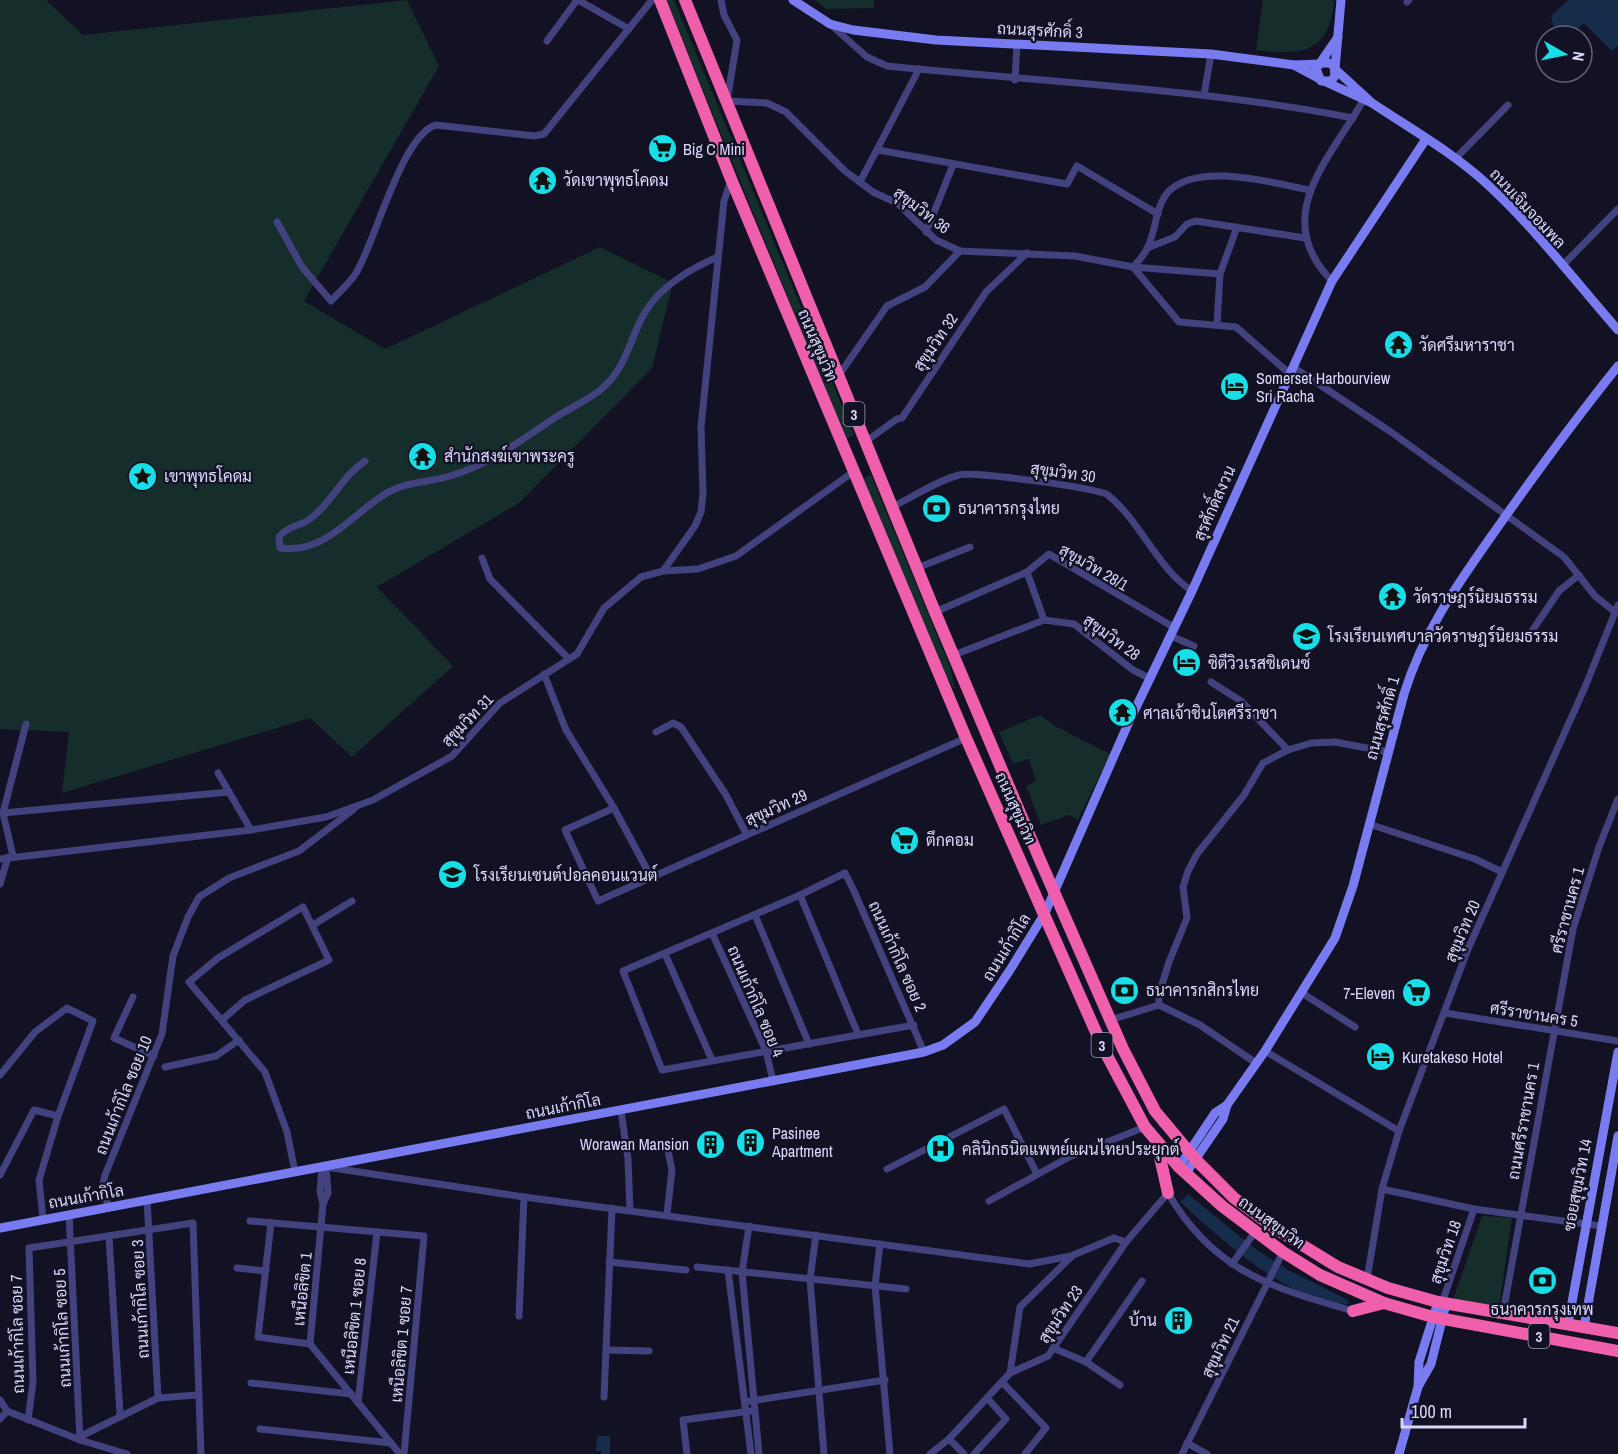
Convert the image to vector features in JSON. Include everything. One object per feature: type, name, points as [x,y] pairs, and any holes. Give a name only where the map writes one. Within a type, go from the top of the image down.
[{"type":"highway","name":"ถนนสุขุมวิท","points":[[660,0],[731,179],[966,738],[1045,912],[1103,1048],[1144,1127],[1183,1170],[1251,1236],[1280,1257],[1384,1303],[1438,1318],[1618,1351]]},
{"type":"highway","name":"ถนนสุขุมวิท","points":[[685,0],[935,612],[1054,893],[1110,1020],[1155,1112],[1193,1157],[1234,1197],[1276,1229],[1338,1267],[1367,1279],[1442,1303],[1618,1333]]},
{"type":"highway","points":[[1156,1141],[1168,1193]]},
{"type":"highway","points":[[1353,1311],[1384,1303]]},
{"type":"main road","name":"ถนนสุรศักดิ์ 3","points":[[793,0],[830,24],[852,30],[924,38],[1211,54],[1294,65],[1321,64]]},
{"type":"main road","points":[[1338,37],[1316,69],[1322,80],[1333,79],[1338,53],[1341,0]]},
{"type":"main road","points":[[1338,53],[1350,81]]},
{"type":"main road","points":[[1321,64],[1329,63],[1335,69]]},
{"type":"main road","name":"ถนนสุรศักดิ์ 3","points":[[1294,65],[1322,80]]},
{"type":"main road","name":"ถนนเจิมจอมพล","points":[[1335,69],[1350,81],[1368,101]]},
{"type":"main road","name":"ถนนเจิมจอมพล","points":[[1322,80],[1368,101],[1456,158],[1505,200],[1618,330]]},
{"type":"main road","name":"สุรศักดิ์สงวน","points":[[1054,893],[1128,724],[1192,591],[1332,281],[1426,139]]},
{"type":"main road","name":"ถนนสุรศักดิ์ 1","points":[[1183,1170],[1223,1119],[1227,1105],[1265,1051],[1335,938],[1345,916],[1413,664],[1430,627],[1507,515],[1618,366]]},
{"type":"main road","name":"ถนนเก้ากิโล","points":[[0,1228],[924,1052],[943,1045],[975,1022],[1010,970],[1054,893]]},
{"type":"main road","name":"ซอยสุขุมวิท 14","points":[[1568,1324],[1618,1052]]},
{"type":"main road","name":"ซอยสุขุมวิท 14","points":[[1584,1327],[1618,1136]]},
{"type":"main road","points":[[1400,1454],[1418,1388],[1431,1364],[1442,1303]]},
{"type":"street","points":[[547,41],[577,0],[629,28]]},
{"type":"street","points":[[277,222],[302,267],[332,301],[356,273],[394,179],[424,132],[436,125],[534,136],[544,134],[652,0]]},
{"type":"street","points":[[721,0],[724,15],[737,40],[727,101]]},
{"type":"street","points":[[830,24],[867,57],[887,66],[1015,80],[1204,95],[1295,107],[1353,118]]},
{"type":"street","points":[[1015,80],[1017,44]]},
{"type":"street","points":[[1204,95],[1211,54]]},
{"type":"street","points":[[860,182],[920,69]]},
{"type":"street","name":"สุขุมวิท 36","points":[[727,101],[768,103],[786,112],[845,171],[897,203],[936,240],[960,251],[1075,256],[1132,267],[1220,274]]},
{"type":"street","points":[[1332,281],[1318,266],[1305,238],[1304,214],[1309,190],[1353,118],[1368,101]]},
{"type":"street","points":[[1456,158],[1508,105]]},
{"type":"street","points":[[878,150],[1067,184],[1077,166],[1158,214]]},
{"type":"street","points":[[926,232],[953,165]]},
{"type":"street","points":[[1309,190],[1228,175],[1204,177],[1183,184],[1168,192],[1147,248],[1132,267],[1179,322],[1236,327],[1246,333],[1292,371],[1507,515],[1564,557],[1595,596],[1617,609]]},
{"type":"street","points":[[663,571],[696,525],[701,512],[703,493],[701,427],[724,201],[731,179]]},
{"type":"street","points":[[1562,266],[1618,209]]},
{"type":"street","points":[[1147,248],[1175,237],[1186,224],[1196,221],[1305,238]]},
{"type":"street","points":[[1217,324],[1220,274],[1237,227]]},
{"type":"street","points":[[838,375],[887,306],[925,287],[960,251]]},
{"type":"street","name":"สุขุมวิท 32","points":[[865,442],[897,419],[902,418],[986,292],[1027,253]]},
{"type":"street","points":[[365,461],[350,471],[329,501],[307,520],[285,530],[279,537],[280,548],[292,549],[323,542],[385,494],[409,482],[450,477],[488,461],[600,391],[621,368],[644,313],[657,296],[694,267],[718,256]]},
{"type":"street","name":"สุขุมวิท 31","points":[[7,858],[251,830],[326,816],[359,805],[434,768],[453,756],[500,703],[569,658],[585,643],[604,608],[641,577],[663,571],[698,569],[735,556],[853,472]]},
{"type":"street","name":"สุขุมวิท 30","points":[[892,507],[960,474],[999,475],[1036,483],[1096,489],[1107,495],[1135,525],[1176,581],[1192,591]]},
{"type":"street","points":[[917,568],[970,547]]},
{"type":"street","name":"สุขุมวิท 28/1","points":[[935,612],[1027,572],[1049,554],[1173,632]]},
{"type":"street","points":[[483,558],[490,579],[569,658]]},
{"type":"street","points":[[1027,572],[1044,620]]},
{"type":"street","points":[[1528,637],[1559,591],[1579,575]]},
{"type":"street","name":"สุขุมวิท 20","points":[[1367,1279],[1383,1190],[1399,1131],[1468,949],[1617,609]]},
{"type":"street","name":"สุขุมวิท 28","points":[[954,656],[1044,620],[1074,624],[1133,670],[1151,679]]},
{"type":"street","points":[[1173,632],[1194,646]]},
{"type":"street","points":[[544,674],[566,730],[614,808],[651,878]]},
{"type":"street","points":[[1211,682],[1241,701],[1288,750]]},
{"type":"street","points":[[656,732],[673,723],[681,726],[720,786],[747,835]]},
{"type":"street","points":[[0,884],[7,858],[3,813],[26,724]]},
{"type":"street","name":"สุขุมวิท 29","points":[[614,808],[565,830],[598,901],[966,738]]},
{"type":"street","points":[[1159,1005],[1159,994],[1169,962],[1187,918],[1183,887],[1188,871],[1197,854],[1244,795],[1263,763],[1288,750],[1311,743],[1335,742],[1388,752]]},
{"type":"street","points":[[218,773],[251,830]]},
{"type":"street","points":[[3,813],[229,792]]},
{"type":"street","name":"ศรีราชานคร 1","points":[[1553,1030],[1573,929],[1599,847],[1618,799]]},
{"type":"street","name":"ถนนเก้ากิโล ซอย 10","points":[[108,1207],[103,1184],[105,1175],[162,1034],[173,956],[188,917],[199,897],[229,879],[299,851],[334,827],[359,805]]},
{"type":"street","points":[[1369,824],[1475,859],[1502,872]]},
{"type":"street","name":"ถนนเก้ากิโล ซอย 2","points":[[800,895],[845,873],[924,1052]]},
{"type":"street","points":[[858,1034],[800,895],[623,971],[662,1070],[914,1025]]},
{"type":"street","points":[[313,925],[352,902]]},
{"type":"street","points":[[222,1020],[245,1000],[329,960],[303,907],[218,958],[189,982],[265,1072],[287,1132],[295,1172]]},
{"type":"street","points":[[755,915],[809,1044]]},
{"type":"street","name":"ถนนเก้ากิโล ซอย 4","points":[[712,933],[766,1051],[773,1081]]},
{"type":"street","points":[[665,954],[712,1060]]},
{"type":"street","points":[[1302,993],[1355,1027]]},
{"type":"street","points":[[133,997],[113,1037],[154,1056]]},
{"type":"street","points":[[1110,1020],[1159,1005],[1200,1025],[1256,1063]]},
{"type":"street","points":[[0,1075],[35,1032],[67,1008],[93,1021],[58,1116],[39,1180],[42,1219]]},
{"type":"street","name":"ศรีราชานคร 5","points":[[1445,1012],[1618,1041]]},
{"type":"street","name":"ถนนศรีราชานคร 1","points":[[1503,1313],[1553,1030]]},
{"type":"street","points":[[165,1066],[216,1056],[239,1040]]},
{"type":"street","points":[[1265,1051],[1399,1131]]},
{"type":"street","points":[[887,1169],[1004,1109],[1036,1174]]},
{"type":"street","points":[[0,1175],[34,1110],[58,1116]]},
{"type":"street","points":[[621,1111],[628,1159],[630,1210]]},
{"type":"street","points":[[989,1201],[1036,1174],[1144,1127]]},
{"type":"street","points":[[667,1214],[672,1170],[668,1151]]},
{"type":"street","points":[[324,1168],[1029,1264],[1071,1256],[1114,1238],[1126,1242]]},
{"type":"street","name":"เหนือลิขิต 1","points":[[324,1168],[328,1192],[321,1228],[310,1344],[402,1454]]},
{"type":"street","points":[[1383,1190],[1474,1209],[1602,1226]]},
{"type":"street","points":[[1168,1193],[1181,1215],[1197,1233],[1232,1264],[1266,1284],[1353,1311]]},
{"type":"street","name":"สุขุมวิท 23","points":[[1010,1373],[1048,1356],[1126,1242],[1168,1193]]},
{"type":"street","points":[[519,1316],[524,1197]]},
{"type":"street","name":"ถนนเก้ากิโล ซอย 3","points":[[147,1200],[158,1398]]},
{"type":"street","points":[[604,1397],[612,1208]]},
{"type":"street","name":"สุขุมวิท 18","points":[[1442,1303],[1474,1209]]},
{"type":"street","name":"ถนนเก้ากิโล ซอย 5","points":[[69,1214],[80,1438]]},
{"type":"street","points":[[250,1221],[377,1232]]},
{"type":"street","points":[[71,1243],[193,1223],[197,1395],[201,1454]]},
{"type":"street","points":[[271,1223],[258,1337],[310,1344]]},
{"type":"street","points":[[749,1226],[742,1272],[756,1399],[759,1454]]},
{"type":"street","name":"เหนือลิขิต 1 ซอย 7","points":[[377,1232],[424,1236],[402,1454]]},
{"type":"street","name":"เหนือลิขิต 1 ซอย 8","points":[[358,1403],[377,1232]]},
{"type":"street","points":[[816,1235],[810,1279],[824,1454]]},
{"type":"street","points":[[1232,1264],[1251,1236]]},
{"type":"street","points":[[109,1237],[120,1414]]},
{"type":"street","name":"ถนนเก้ากิโล ซอย 7","points":[[28,1420],[33,1359],[29,1248],[71,1243]]},
{"type":"street","points":[[880,1244],[875,1286],[890,1454]]},
{"type":"street","points":[[930,1454],[949,1439],[1003,1383],[1010,1373],[1020,1307],[1071,1256]]},
{"type":"street","name":"สุขุมวิท 21","points":[[1182,1454],[1280,1257]]},
{"type":"street","points":[[609,1262],[686,1270]]},
{"type":"street","points":[[697,1267],[906,1289]]},
{"type":"street","points":[[237,1268],[266,1271]]},
{"type":"street","points":[[728,1270],[751,1454]]},
{"type":"street","points":[[1086,1362],[1142,1281]]},
{"type":"street","points":[[1053,1348],[1086,1362],[1120,1385]]},
{"type":"street","points":[[606,1350],[649,1351]]},
{"type":"street","points":[[745,1402],[885,1380]]},
{"type":"street","points":[[251,1383],[351,1394]]},
{"type":"street","points":[[1003,1383],[1046,1428],[1025,1454]]},
{"type":"street","points":[[80,1438],[120,1414],[158,1398],[197,1395]]},
{"type":"street","points":[[974,1454],[1006,1419],[988,1399]]},
{"type":"street","points":[[0,1400],[7,1411],[28,1420],[127,1454]]},
{"type":"street","points":[[0,1419],[7,1411]]},
{"type":"street","points":[[687,1454],[683,1420],[756,1411]]},
{"type":"street","points":[[260,1429],[391,1443]]},
{"type":"street","points":[[949,1439],[964,1454]]},
{"type":"street","points":[[1187,1443],[1208,1454]]},
{"type":"green space","points":[[0,0],[46,0],[83,35],[407,0],[439,66],[304,301],[385,349],[600,247],[673,283],[652,368],[519,503],[377,587],[453,666],[352,757],[310,718],[62,793],[69,732],[0,729]]},
{"type":"green space","points":[[666,0],[674,0],[854,435],[846,439]]},
{"type":"green space","points":[[815,0],[874,0],[874,8],[826,9]]},
{"type":"green space","points":[[1263,0],[1334,0],[1327,31],[1320,41],[1300,51],[1256,50]]},
{"type":"green space","points":[[871,475],[950,667],[955,690],[943,672],[863,479]]},
{"type":"green space","points":[[1040,715],[1057,727],[1110,754],[1078,820],[1069,815],[1041,825],[1026,786],[1036,781],[1029,759],[1013,764],[999,732]]},
{"type":"green space","points":[[1482,1216],[1512,1218],[1499,1307],[1453,1300]]},
{"type":"water","points":[[1568,0],[1618,0],[1618,46],[1612,51],[1594,33],[1594,24],[1553,24],[1551,16]]},
{"type":"water","points":[[1188,1194],[1254,1248],[1288,1270],[1348,1300],[1349,1304],[1327,1301],[1304,1293],[1258,1267],[1180,1202]]},
{"type":"water","points":[[597,1436],[610,1436],[610,1454],[601,1454],[601,1451],[596,1451]]},
{"type":"place","name":"Big C Mini","points":[[662,149]]},
{"type":"place","name":"วัดเขาพุทธโคดม","points":[[542,180]]},
{"type":"place","name":"วัดศรีมหาราชา","points":[[1398,345]]},
{"type":"place","name":"Somerset Harbourview Sri Racha","points":[[1235,387]]},
{"type":"place","name":"สำนักสงฆ์เขาพระครู","points":[[423,456]]},
{"type":"place","name":"เขาพุทธโคดม","points":[[143,476]]},
{"type":"place","name":"ธนาคารกรุงไทย","points":[[937,508]]},
{"type":"place","name":"วัดราษฎร์นิยมธรรม","points":[[1392,597]]},
{"type":"place","name":"โรงเรียนเทศบาลวัดราษฎร์นิยมธรรม","points":[[1307,636]]},
{"type":"place","name":"ซิตีวิวเรสซิเดนซ์","points":[[1187,663]]},
{"type":"place","name":"ศาลเจ้าชินโตศรีราชา","points":[[1122,713]]},
{"type":"place","name":"ตึกคอม","points":[[905,840]]},
{"type":"place","name":"โรงเรียนเซนต์ปอลคอนแวนต์","points":[[453,875]]},
{"type":"place","name":"ธนาคารกสิกรไทย","points":[[1125,990]]},
{"type":"place","name":"7-Eleven","points":[[1416,993]]},
{"type":"place","name":"Kuretakeso Hotel","points":[[1381,1057]]},
{"type":"place","name":"Pasinee Apartment","points":[[751,1142]]},
{"type":"place","name":"Worawan Mansion","points":[[710,1144]]},
{"type":"place","name":"คลินิกธนิตแพทย์แผนไทยประยุกต์","points":[[941,1149]]},
{"type":"place","name":"ธนาคารกรุงเทพ","points":[[1542,1281]]},
{"type":"place","name":"บ้าน","points":[[1178,1320]]}]
